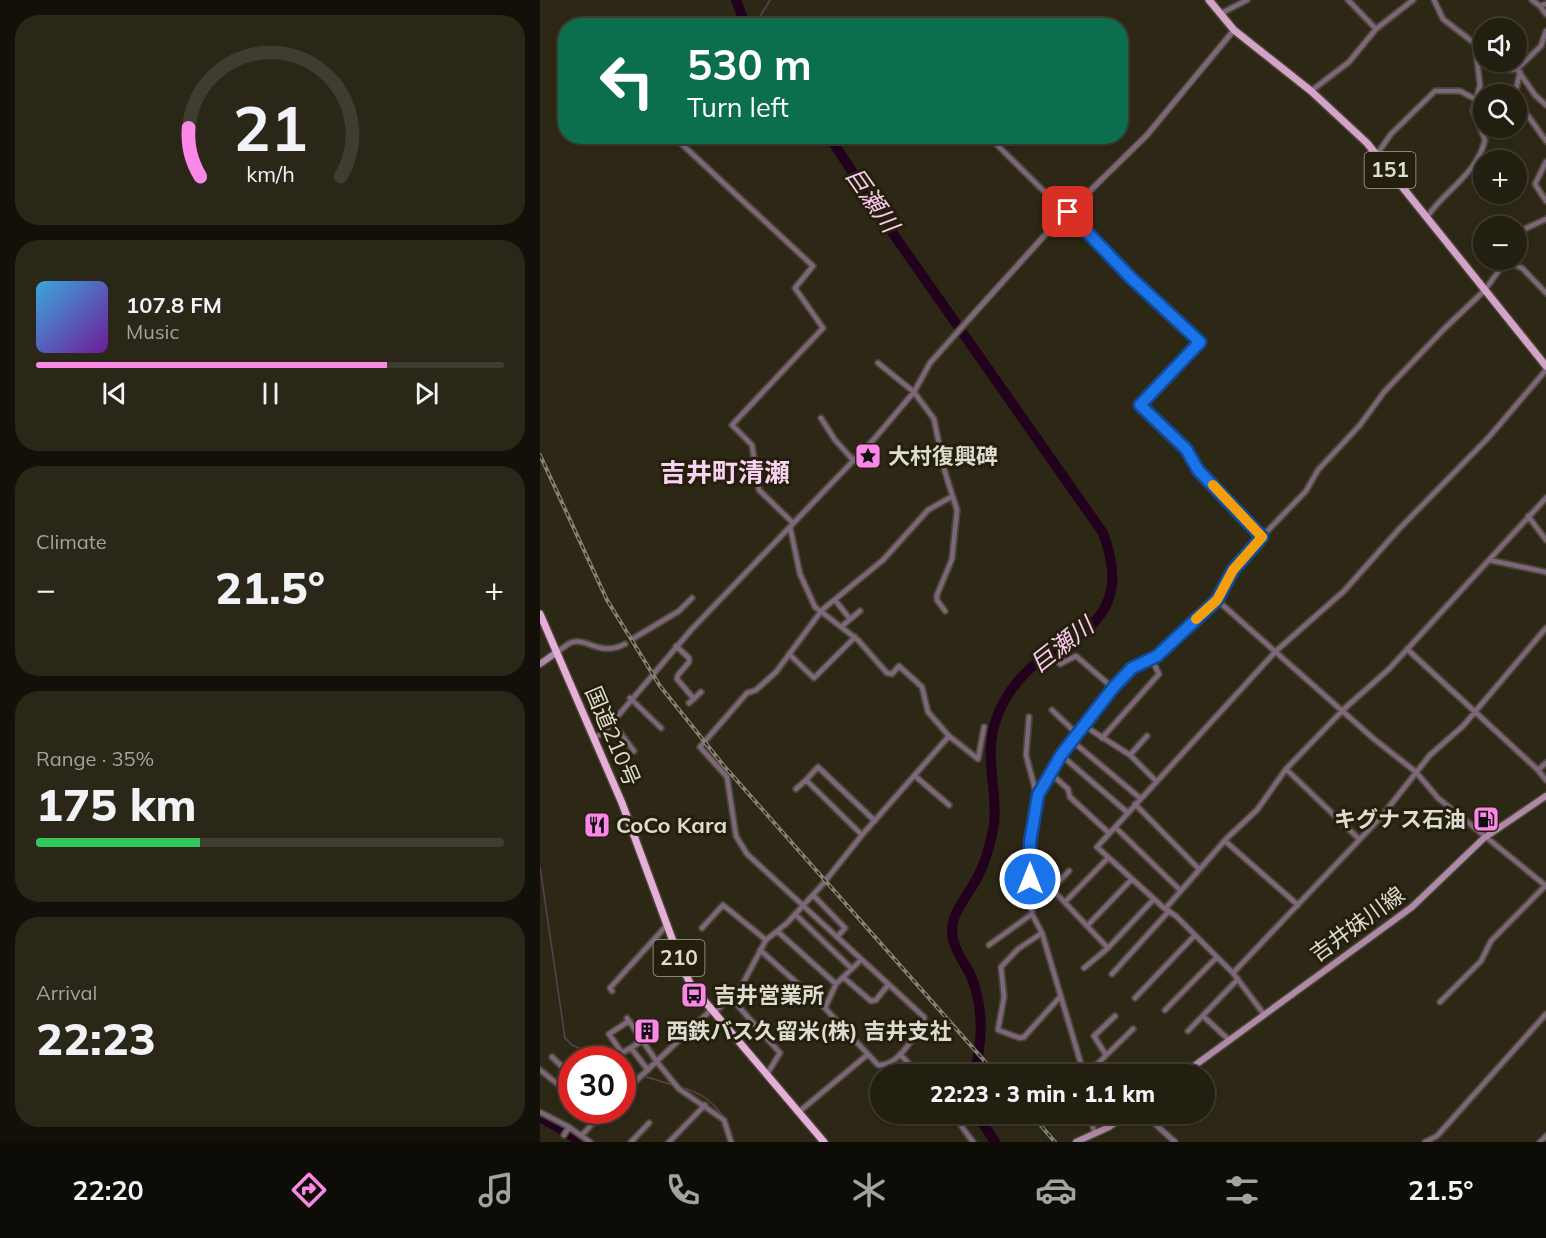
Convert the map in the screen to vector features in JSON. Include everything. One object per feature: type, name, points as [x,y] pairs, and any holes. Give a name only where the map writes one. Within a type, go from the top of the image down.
[{"type":"highway","name":"国道210号","points":[[540,614],[595,738],[684,971],[713,1011],[800,1111],[820,1140]]},
{"type":"main road","name":"151","points":[[1209,0],[1218,15],[1234,30],[1311,91],[1377,154],[1546,368]]},
{"type":"main road","points":[[540,664],[557,652]]},
{"type":"main road","name":"吉井妹川線","points":[[1196,1064],[1263,1013],[1412,907],[1484,838],[1546,796]]},
{"type":"main road","points":[[1076,1142],[1111,1124]]},
{"type":"street","points":[[1218,15],[1247,0]]},
{"type":"street","points":[[1348,0],[1376,29]]},
{"type":"street","points":[[1311,91],[1349,62],[1376,29],[1413,0]]},
{"type":"street","points":[[1434,0],[1443,19],[1473,42]]},
{"type":"street","points":[[1532,0],[1546,14]]},
{"type":"street","points":[[1540,6],[1546,4]]},
{"type":"street","points":[[595,738],[612,722],[676,646],[854,461],[914,392],[930,363],[951,339],[1068,212],[1147,135],[1234,30]]},
{"type":"street","points":[[1527,61],[1541,46],[1546,31]]},
{"type":"street","points":[[1519,72],[1535,95],[1546,105]]},
{"type":"street","points":[[1377,154],[1391,134],[1435,91],[1460,91],[1473,98]]},
{"type":"street","points":[[1527,114],[1546,141]]},
{"type":"street","points":[[1426,217],[1466,175],[1484,145],[1485,138]]},
{"type":"street","points":[[682,144],[813,267],[795,288],[823,328],[732,425],[752,445],[759,489],[791,525],[800,574],[818,611],[855,637],[887,673],[892,674],[899,666],[922,687],[928,712],[949,736],[978,759],[984,727]]},
{"type":"street","points":[[996,144],[1068,212],[1131,278],[1200,342],[1140,405],[1186,449],[1198,470],[1262,537]]},
{"type":"street","points":[[1546,162],[1535,184],[1546,201]]},
{"type":"street","points":[[1527,228],[1546,219]]},
{"type":"street","points":[[1082,1064],[1059,999],[1042,933],[1032,914],[1030,842],[1039,792],[1071,740],[1113,688],[1139,663],[1152,660],[1217,600],[1233,570],[1306,491],[1318,470],[1360,425],[1384,392],[1485,290],[1499,270]]},
{"type":"street","points":[[1524,270],[1546,293]]},
{"type":"street","points":[[878,363],[914,392],[934,419],[951,496],[957,510],[955,543],[950,566],[937,595],[937,600],[945,611]]},
{"type":"street","points":[[1263,1013],[1233,973],[1195,935],[1107,859],[1097,847],[1156,781],[1209,728],[1276,651],[1344,591],[1400,528],[1489,437],[1546,368]]},
{"type":"street","points":[[821,418],[835,440],[854,461]]},
{"type":"street","points":[[760,950],[825,1008],[867,1055],[881,1066],[900,1054],[924,1021],[924,1017],[804,905],[756,864],[740,845],[727,777],[700,747],[747,693],[756,690],[776,672],[818,611],[835,600],[883,560],[928,510],[951,496]]},
{"type":"street","points":[[1112,974],[1199,869],[1257,810],[1286,769],[1407,649],[1546,498]]},
{"type":"street","points":[[1528,516],[1546,540]]},
{"type":"street","points":[[1489,561],[1546,572]]},
{"type":"street","points":[[634,638],[679,611],[692,598]]},
{"type":"street","points":[[835,600],[850,619]]},
{"type":"street","points":[[1217,600],[1344,709],[1374,739],[1416,772],[1438,798],[1484,838],[1546,885],[1491,941],[1481,961],[1440,1002]]},
{"type":"street","points":[[841,627],[860,611]]},
{"type":"street","points":[[1233,973],[1359,839],[1416,772],[1475,712],[1546,628]]},
{"type":"street","points":[[789,654],[814,678],[855,637]]},
{"type":"street","points":[[557,652],[574,642],[616,649],[625,644]]},
{"type":"street","points":[[676,646],[689,658],[689,662],[677,679],[691,701],[701,692]]},
{"type":"street","points":[[1407,649],[1546,780]]},
{"type":"street","points":[[1060,664],[1076,656],[1113,688]]},
{"type":"street","points":[[1102,738],[1159,674],[1152,660]]},
{"type":"street","points":[[630,698],[661,728]]},
{"type":"street","points":[[1052,710],[1076,733]]},
{"type":"street","points":[[1029,717],[1026,755],[1035,789],[1039,792]]},
{"type":"street","points":[[612,722],[634,751]]},
{"type":"street","points":[[1083,725],[1130,755],[1156,781]]},
{"type":"street","points":[[636,1081],[741,987],[766,940],[813,895],[861,835],[949,736]]},
{"type":"street","points":[[1130,755],[1147,736]]},
{"type":"street","points":[[1071,740],[1140,798]]},
{"type":"street","points":[[1061,755],[1128,812]]},
{"type":"street","points":[[1538,770],[1546,763]]},
{"type":"street","points":[[796,789],[818,767],[875,821]]},
{"type":"street","points":[[1286,769],[1359,839]]},
{"type":"street","points":[[1050,773],[1068,789],[1070,797],[1110,833]]},
{"type":"street","points":[[915,776],[949,805]]},
{"type":"street","points":[[806,780],[861,835]]},
{"type":"street","points":[[1135,804],[1199,869]]},
{"type":"street","points":[[1115,827],[1181,891]]},
{"type":"street","points":[[1225,841],[1298,905]]},
{"type":"street","points":[[1065,902],[1107,859]]},
{"type":"street","points":[[1031,897],[1052,889],[1069,871]]},
{"type":"street","points":[[1087,926],[1131,880]]},
{"type":"street","points":[[1052,889],[1108,948]]},
{"type":"street","points":[[813,895],[845,928],[837,937]]},
{"type":"street","points":[[1084,968],[1108,948],[1153,900]]},
{"type":"street","points":[[702,927],[723,905],[766,940]]},
{"type":"street","points":[[795,914],[852,969]]},
{"type":"street","points":[[989,945],[1032,914]]},
{"type":"street","points":[[612,992],[610,988],[667,925]]},
{"type":"street","points":[[777,931],[836,984]]},
{"type":"street","points":[[1042,933],[1018,949],[1001,967],[1004,997],[998,1030],[1020,1038],[1024,1037],[1059,999]]},
{"type":"street","points":[[1136,998],[1195,935]]},
{"type":"street","points":[[1164,1010],[1217,957]]},
{"type":"street","points":[[825,1008],[836,984],[861,960]]},
{"type":"street","points":[[843,977],[871,1001],[876,1000],[888,985]]},
{"type":"street","points":[[1188,1031],[1238,980]]},
{"type":"street","points":[[731,998],[780,1053],[767,1074]]},
{"type":"street","points":[[1425,1142],[1437,1136],[1546,1014]]},
{"type":"street","points":[[1106,1055],[1094,1036],[1115,1016]]},
{"type":"street","points":[[1203,1016],[1228,1039]]},
{"type":"street","points":[[617,1046],[609,1034],[628,1019],[657,1062],[677,1086],[724,1120],[731,1142]]},
{"type":"street","points":[[1097,1064],[1133,1029]]},
{"type":"street","points":[[634,1046],[642,1041]]},
{"type":"street","points":[[636,1054],[648,1070]]},
{"type":"street","points":[[900,1054],[909,1064]]},
{"type":"street","points":[[800,1111],[867,1055]]},
{"type":"street","points":[[552,1057],[558,1062]]},
{"type":"street","points":[[540,1070],[558,1084]]},
{"type":"street","points":[[669,1142],[705,1105]]},
{"type":"street","points":[[540,1112],[566,1131],[582,1135],[590,1142]]},
{"type":"street","points":[[631,1142],[649,1123]]},
{"type":"street","points":[[582,1135],[592,1124]]},
{"type":"street","points":[[960,1124],[973,1142]]},
{"type":"street","points":[[1092,1124],[1095,1134]]},
{"type":"street","points":[[1155,1124],[1175,1142]]},
{"type":"street","points":[[1540,1142],[1546,1136]]},
{"type":"waterway","name":"巨瀬川","points":[[736,0],[743,18]]},
{"type":"waterway","points":[[759,18],[770,0]]},
{"type":"waterway","name":"巨瀬川","points":[[834,144],[887,225],[1103,533],[1111,563],[1111,591],[1100,615],[1077,637],[1044,658],[1025,674],[1007,697],[995,723],[991,751],[995,807],[992,835],[983,865],[976,881],[958,909],[952,931],[954,943],[971,976],[978,1000],[981,1025],[976,1064]]},
{"type":"waterway","points":[[540,867],[565,1038],[574,1046]]},
{"type":"waterway","points":[[643,1076],[673,1085]]},
{"type":"waterway","points":[[680,1087],[700,1095],[715,1107],[727,1123],[734,1142]]},
{"type":"waterway","points":[[540,1117],[582,1142]]},
{"type":"waterway","name":"巨瀬川","points":[[983,1124],[995,1142]]},
{"type":"railway","points":[[540,455],[607,600],[660,686],[724,766],[987,1064]]},
{"type":"railway","points":[[1039,1124],[1055,1142]]},
{"type":"slow traffic","points":[[1196,619],[1217,600],[1233,570],[1262,537],[1213,485]]},
{"type":"place","name":"大村復興碑","points":[[868,456]]},
{"type":"place","name":"キグナス石油","points":[[1486,819]]},
{"type":"place","name":"CoCo Kara","points":[[597,825]]},
{"type":"place","name":"吉井営業所","points":[[694,995]]},
{"type":"place","name":"西鉄バス久留米(株) 吉井支社","points":[[647,1031]]},
{"type":"district","name":"吉井町清瀬","points":[[725,473]]},
{"type":"route","points":[[1030,879],[1030,842],[1038,795],[1061,755],[1076,733],[1132,668],[1139,663],[1152,660],[1217,600],[1233,570],[1262,537],[1198,470],[1186,449],[1140,405],[1200,342],[1130,277],[1068,212]]}]
